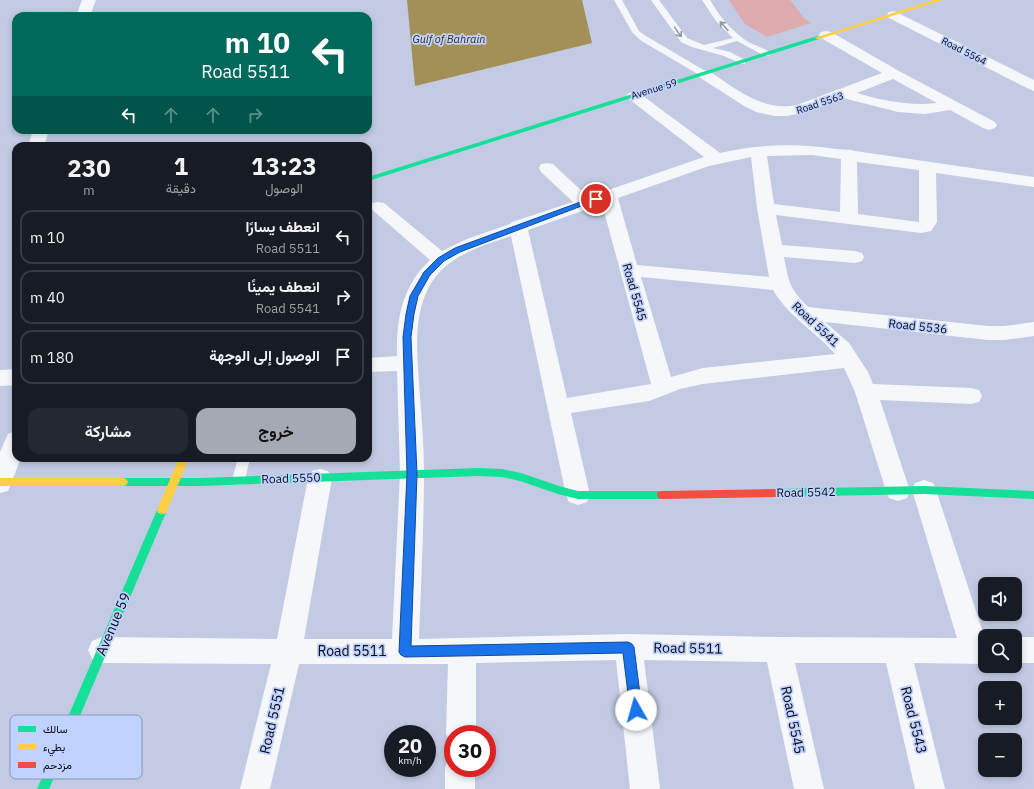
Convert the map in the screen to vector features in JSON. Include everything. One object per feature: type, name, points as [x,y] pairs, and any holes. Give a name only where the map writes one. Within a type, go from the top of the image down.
[{"type":"street","points":[[84,12],[89,0]]},
{"type":"street","name":"Avenue 59","points":[[372,178],[894,15],[921,2],[940,0]]},
{"type":"street","name":"Road 5564","points":[[894,15],[1032,83]]},
{"type":"street","points":[[826,35],[894,74],[989,124]]},
{"type":"street","name":"Road 5563","points":[[704,74],[763,110],[777,113],[790,113],[845,94],[894,74]]},
{"type":"street","points":[[845,94],[883,105],[916,110],[934,110],[952,105]]},
{"type":"street","points":[[634,96],[716,158]]},
{"type":"street","points":[[405,652],[412,474],[407,337],[414,296],[427,274],[441,260],[458,250],[518,226],[608,195],[716,158],[758,151],[812,150],[849,154],[1034,182]]},
{"type":"street","name":"Road 5541","points":[[758,151],[766,208],[780,284],[788,298],[802,313],[831,338],[850,360],[866,392],[898,491]]},
{"type":"street","points":[[849,154],[849,218]]},
{"type":"street","points":[[766,208],[921,228],[925,227],[928,222],[927,166]]},
{"type":"street","points":[[547,168],[585,203]]},
{"type":"street","name":"Road 5545","points":[[608,195],[628,270],[663,388]]},
{"type":"street","points":[[378,207],[441,260]]},
{"type":"street","points":[[518,226],[578,494]]},
{"type":"street","points":[[774,250],[855,257]]},
{"type":"street","points":[[628,270],[780,284]]},
{"type":"street","name":"Road 5536","points":[[802,313],[988,333],[1004,333],[1034,329]]},
{"type":"street","points":[[559,407],[634,396],[703,376],[850,360]]},
{"type":"street","points":[[372,365],[408,363]]},
{"type":"street","points":[[0,378],[12,377]]},
{"type":"street","points":[[866,392],[971,396]]},
{"type":"street","points":[[0,483],[12,451]]},
{"type":"street","name":"Avenue 59","points":[[74,715],[182,462]]},
{"type":"street","name":"Road 5550","points":[[0,483],[173,482],[412,474],[502,473],[521,477],[558,490],[578,494]]},
{"type":"street","name":"Road 5551","points":[[255,789],[288,651],[320,478]]},
{"type":"street","points":[[924,490],[978,645]]},
{"type":"street","name":"Road 5542","points":[[578,494],[601,496],[924,490],[1034,496]]},
{"type":"street","points":[[628,647],[646,789]]},
{"type":"street","name":"Road 5511","points":[[102,650],[405,652],[628,647],[778,650],[978,651]]},
{"type":"street","name":"Road 5545","points":[[778,650],[808,789]]},
{"type":"street","name":"Road 5543","points":[[897,650],[930,789]]},
{"type":"street","points":[[461,725],[462,651]]},
{"type":"street","points":[[460,777],[460,789]]},
{"type":"street","name":"Avenue 59","points":[[43,789],[47,779]]},
{"type":"lane","points":[[618,0],[636,32],[643,38],[704,74]]},
{"type":"lane","points":[[655,0],[662,0]]},
{"type":"lane","points":[[655,0],[684,40],[727,54],[742,62]]},
{"type":"lane","points":[[706,0],[722,26],[748,46],[768,54]]},
{"type":"lane","points":[[705,48],[738,39]]},
{"type":"lane","points":[[239,480],[243,462]]},
{"type":"shaded area","points":[[729,0],[790,0],[804,18],[811,23],[767,37],[745,24]]},
{"type":"water","name":"Gulf of Bahrain","points":[[407,0],[582,0],[592,43],[415,86]]},
{"type":"traffic: fast","points":[[372,178],[817,38]]},
{"type":"traffic: fast","points":[[123,482],[200,482],[478,472],[502,473],[521,477],[558,490],[578,495],[662,495]]},
{"type":"traffic: fast","points":[[774,493],[924,490],[1034,495]]},
{"type":"traffic: fast","points":[[75,715],[162,510]]},
{"type":"traffic: fast","points":[[43,789],[47,779]]},
{"type":"traffic: slow","points":[[817,38],[940,0]]},
{"type":"traffic: slow","points":[[162,510],[182,462]]},
{"type":"traffic: slow","points":[[0,482],[123,482]]},
{"type":"traffic: jam","points":[[662,495],[774,493]]},
{"type":"route","points":[[596,199],[518,226],[458,250],[441,260],[427,274],[414,296],[407,337],[412,474],[405,652],[628,647],[636,710]]}]
